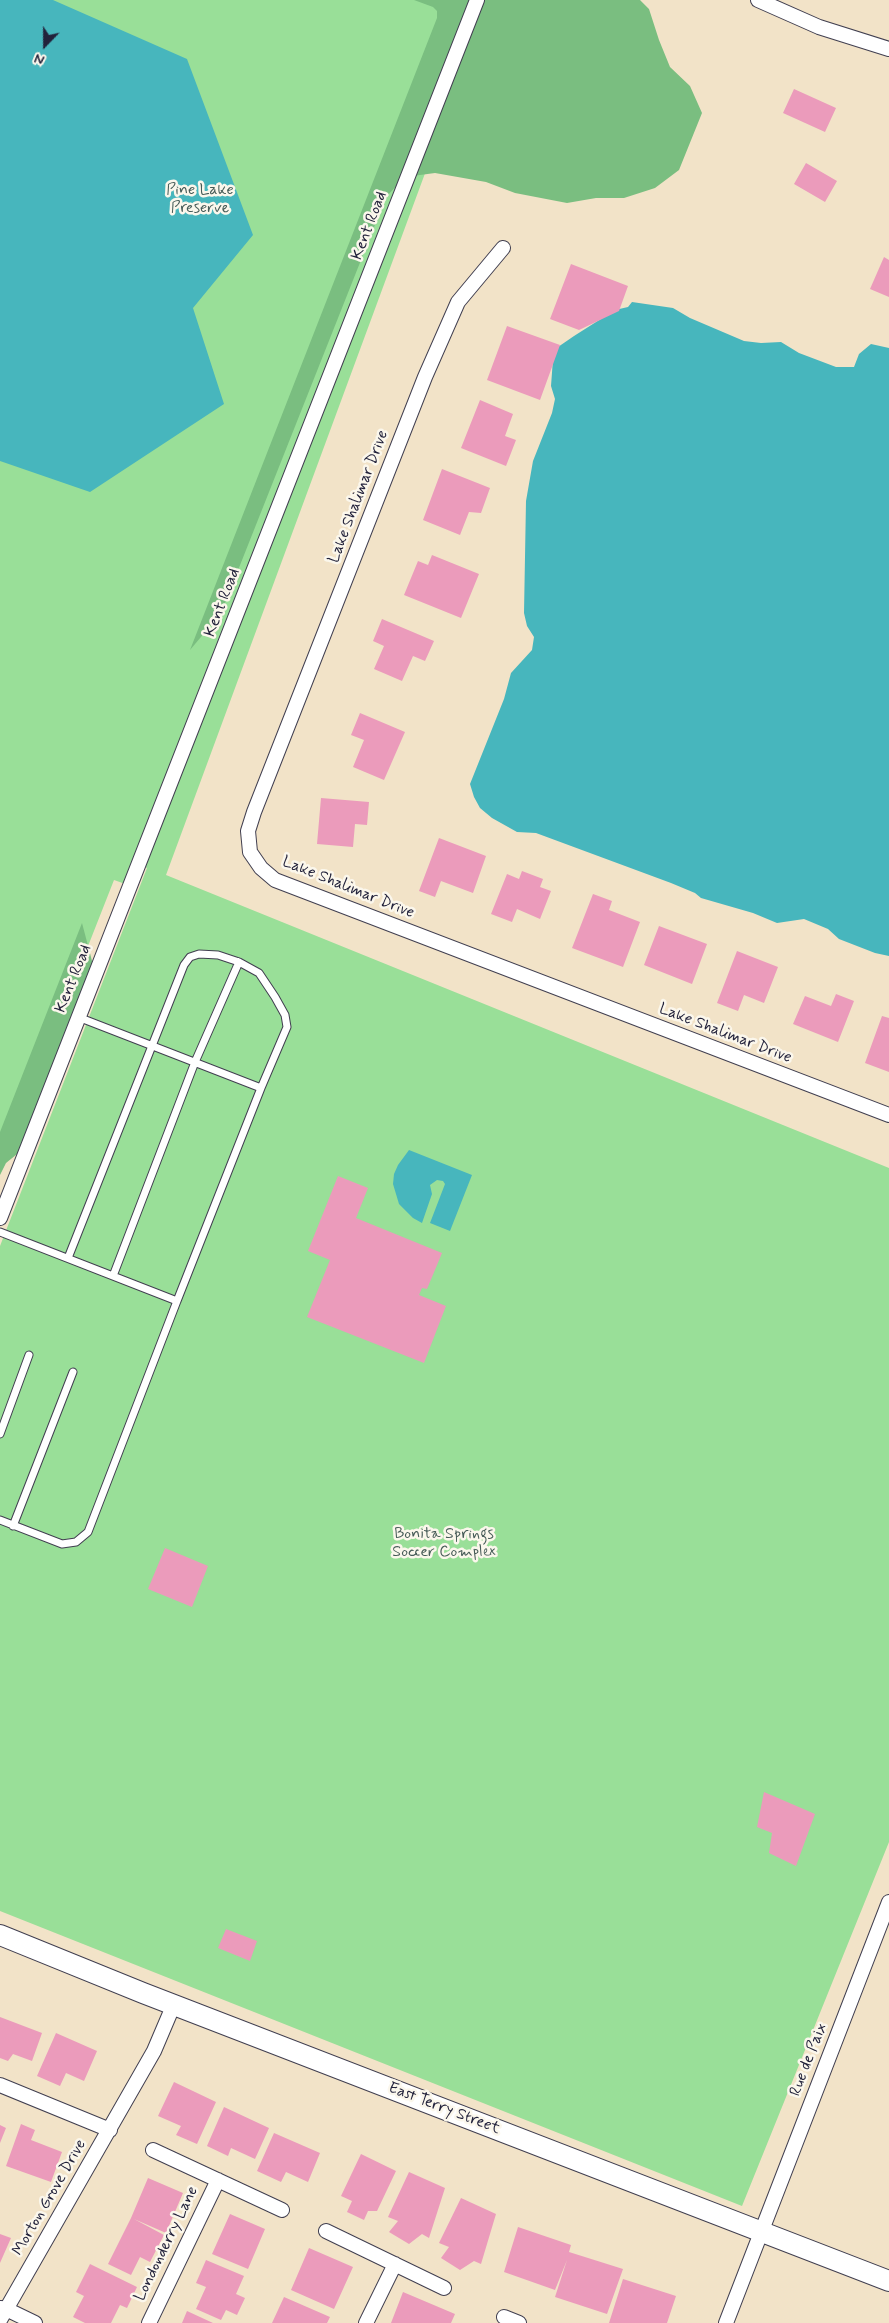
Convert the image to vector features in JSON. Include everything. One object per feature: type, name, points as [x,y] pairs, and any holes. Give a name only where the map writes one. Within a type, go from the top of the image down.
[{"type":"street","name":"Kent Road","points":[[0,1218],[78,1016],[199,714],[477,0]]},
{"type":"street","points":[[758,0],[819,27],[889,50]]},
{"type":"street","name":"Lake Shalimar Drive","points":[[503,248],[458,302],[426,377],[254,812],[248,832],[250,852],[261,868],[275,880],[889,1115]]},
{"type":"street","name":"Rue de Paix","points":[[726,2323],[889,1902]]},
{"type":"street","name":"East Terry Street","points":[[0,1935],[889,2281]]},
{"type":"street","name":"Morton Grove Drive","points":[[2,2312],[110,2130],[154,2051],[174,2004]]},
{"type":"street","name":"Morton Grove Drive","points":[[0,2085],[110,2130]]},
{"type":"street","name":"Londonderry Lane","points":[[152,2150],[282,2210]]},
{"type":"street","name":"Londonderry Lane","points":[[149,2323],[218,2180]]},
{"type":"street","points":[[326,2231],[444,2288]]},
{"type":"street","points":[[366,2323],[394,2264]]},
{"type":"street","points":[[2,2312],[35,2323]]},
{"type":"street","points":[[504,2317],[519,2323]]},
{"type":"lane","points":[[0,1520],[62,1544],[76,1542],[88,1532],[177,1301],[287,1027],[284,1015],[259,973],[239,962],[218,955],[199,954],[190,957],[184,965],[68,1258]]},
{"type":"lane","points":[[112,1276],[196,1062],[239,962]]},
{"type":"lane","points":[[78,1016],[261,1088]]},
{"type":"lane","points":[[0,1232],[177,1301]]},
{"type":"lane","points":[[0,1434],[29,1356]]},
{"type":"lane","points":[[13,1526],[73,1372]]},
{"type":"green space","name":"Bonita Springs Soccer Complex","points":[[0,0],[489,0],[166,875],[889,1168],[889,1842],[742,2206],[0,1911],[0,1246],[147,868],[140,865],[131,886],[114,880],[0,1170]]},
{"type":"green space","points":[[414,0],[640,0],[649,9],[670,67],[690,86],[702,113],[679,170],[655,188],[624,198],[596,198],[567,203],[515,193],[486,182],[435,173],[405,177],[386,197],[225,603],[211,625],[190,650],[437,18],[437,11],[433,7]]},
{"type":"green space","points":[[82,923],[96,976],[32,1142],[6,1163],[0,1175],[0,1132]]},
{"type":"water","points":[[0,0],[53,0],[187,59],[253,235],[193,308],[224,404],[90,492],[0,461]]},
{"type":"water","points":[[632,302],[673,308],[690,318],[744,341],[761,343],[781,342],[799,353],[836,367],[854,367],[859,354],[871,344],[889,348],[889,956],[875,953],[839,939],[828,929],[804,919],[777,923],[753,913],[701,898],[695,893],[671,883],[536,833],[517,832],[492,818],[480,808],[474,797],[470,784],[504,699],[511,673],[532,650],[534,637],[527,626],[524,613],[526,501],[533,461],[552,413],[555,399],[551,386],[553,359],[558,347],[615,310],[628,307]]},
{"type":"water","points":[[409,1150],[472,1175],[450,1231],[430,1223],[445,1184],[443,1181],[437,1180],[430,1185],[432,1194],[422,1223],[413,1218],[399,1204],[393,1184],[394,1174]]},
{"type":"building","points":[[794,89],[836,108],[825,132],[783,113]]},
{"type":"building","points":[[806,163],[837,181],[825,202],[794,184]]},
{"type":"building","points":[[884,257],[889,260],[889,297],[870,289]]},
{"type":"building","points":[[571,264],[628,286],[619,311],[579,330],[550,319]]},
{"type":"building","points":[[507,326],[560,345],[540,400],[487,380]]},
{"type":"building","points":[[480,400],[513,414],[505,436],[516,440],[506,466],[461,448]]},
{"type":"building","points":[[442,469],[490,488],[481,513],[469,512],[460,535],[423,520]]},
{"type":"building","points":[[432,555],[479,574],[461,618],[404,595],[418,561],[428,565]]},
{"type":"building","points":[[382,619],[434,641],[425,661],[413,656],[402,681],[374,669],[384,646],[373,641]]},
{"type":"building","points":[[360,713],[405,732],[384,780],[353,767],[364,740],[351,735]]},
{"type":"building","points":[[321,798],[369,802],[367,825],[355,824],[353,847],[317,844]]},
{"type":"building","points":[[439,838],[486,856],[473,893],[441,881],[435,897],[419,891]]},
{"type":"building","points":[[522,871],[543,879],[540,887],[551,891],[540,919],[517,909],[512,922],[491,914],[507,874],[519,879]]},
{"type":"building","points":[[593,894],[612,901],[609,910],[640,922],[623,967],[572,948]]},
{"type":"building","points":[[659,926],[707,944],[692,984],[644,965]]},
{"type":"building","points":[[737,951],[778,967],[764,1003],[744,995],[738,1011],[717,1003]]},
{"type":"building","points":[[836,994],[854,1001],[838,1042],[793,1024],[805,996],[831,1006]]},
{"type":"building","points":[[882,1016],[889,1018],[889,1072],[865,1063]]},
{"type":"building","points":[[338,1176],[368,1188],[356,1218],[442,1253],[427,1289],[422,1288],[419,1295],[446,1306],[424,1363],[307,1317],[330,1260],[308,1251]]},
{"type":"building","points":[[165,1548],[208,1566],[192,1607],[148,1589]]},
{"type":"building","points":[[764,1792],[815,1814],[796,1866],[769,1853],[772,1833],[757,1827]]},
{"type":"building","points":[[226,1929],[257,1941],[250,1961],[218,1948]]},
{"type":"building","points":[[0,2017],[42,2033],[32,2061],[13,2054],[8,2061],[0,2058]]},
{"type":"building","points":[[56,2033],[97,2051],[84,2081],[66,2073],[60,2086],[37,2076]]},
{"type":"building","points":[[174,2082],[216,2102],[197,2144],[176,2135],[181,2126],[158,2116]]},
{"type":"building","points":[[224,2107],[269,2128],[255,2159],[231,2148],[228,2156],[207,2146]]},
{"type":"building","points":[[21,2124],[35,2130],[31,2140],[62,2152],[51,2182],[6,2166]]},
{"type":"building","points":[[0,2125],[6,2128],[0,2143]]},
{"type":"building","points":[[274,2133],[320,2153],[308,2182],[286,2172],[281,2182],[257,2171]]},
{"type":"building","points":[[361,2154],[396,2171],[377,2211],[368,2211],[364,2220],[347,2212],[352,2201],[341,2196]]},
{"type":"building","points":[[409,2172],[445,2188],[429,2238],[422,2234],[409,2244],[389,2232],[398,2221],[388,2217]]},
{"type":"building","points":[[148,2178],[183,2193],[166,2233],[134,2219],[164,2235],[150,2262],[140,2257],[131,2275],[108,2264]]},
{"type":"building","points":[[461,2198],[496,2214],[481,2264],[474,2261],[460,2270],[441,2258],[449,2247],[439,2243]]},
{"type":"building","points":[[230,2214],[265,2229],[248,2269],[212,2254]]},
{"type":"building","points":[[518,2227],[571,2245],[569,2252],[623,2269],[607,2314],[555,2297],[567,2260],[555,2290],[504,2272]]},
{"type":"building","points":[[0,2234],[11,2238],[0,2263]]},
{"type":"building","points":[[309,2248],[353,2267],[334,2309],[291,2290]]},
{"type":"building","points":[[206,2260],[244,2276],[236,2294],[245,2298],[237,2315],[226,2310],[221,2320],[196,2309],[206,2287],[196,2283]]},
{"type":"building","points":[[90,2264],[137,2287],[127,2308],[120,2305],[111,2323],[85,2323],[73,2317],[84,2296],[76,2292]]},
{"type":"building","points":[[623,2279],[676,2296],[667,2323],[609,2323]]},
{"type":"building","points":[[403,2292],[455,2314],[451,2323],[391,2323]]},
{"type":"building","points":[[284,2297],[330,2317],[327,2323],[272,2323]]},
{"type":"building","points":[[187,2311],[213,2323],[182,2323]]},
{"type":"park label","name":"Pine Lake Preserve","points":[[200,200]]}]
